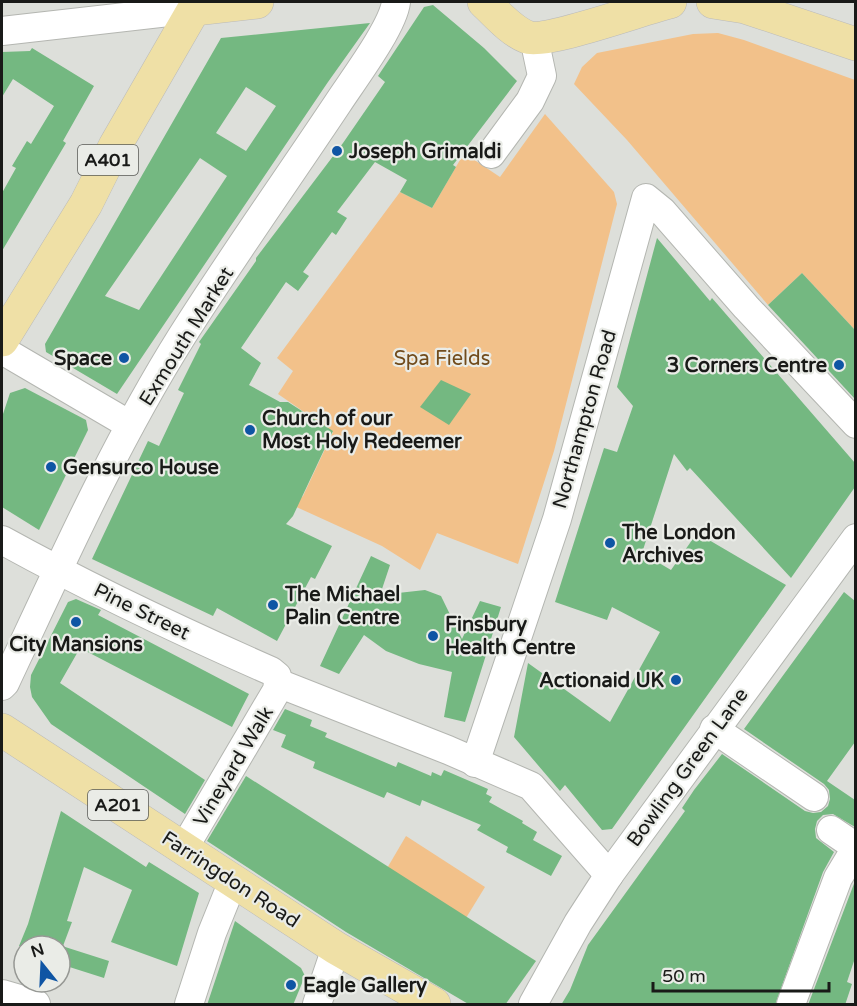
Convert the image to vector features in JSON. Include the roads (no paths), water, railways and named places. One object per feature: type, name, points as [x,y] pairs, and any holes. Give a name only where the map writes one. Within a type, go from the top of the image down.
[{"type":"main road","points":[[196,5],[257,2]]},
{"type":"main road","points":[[484,2],[525,36],[534,38],[563,33],[670,2]]},
{"type":"main road","points":[[713,2],[745,8],[855,44]]},
{"type":"main road","name":"A401","points":[[2,340],[86,204],[115,146],[196,5]]},
{"type":"main road","name":"Farringdon Road","points":[[2,730],[336,948],[434,1005]]},
{"type":"street","name":"Exmouth Market","points":[[2,686],[130,425],[182,337],[358,73],[389,23],[396,2]]},
{"type":"street","points":[[2,31],[196,5]]},
{"type":"street","points":[[491,154],[530,101],[542,76],[534,38]]},
{"type":"street","name":"Northampton Road","points":[[475,763],[556,519],[646,198],[662,211],[746,307],[855,424]]},
{"type":"street","points":[[2,350],[130,425]]},
{"type":"street","name":"Bowling Green Lane","points":[[533,1005],[578,923],[609,874],[855,538]]},
{"type":"street","name":"Pine Street","points":[[2,540],[57,570],[271,671],[278,676],[279,683],[475,763]]},
{"type":"street","name":"Vineyard Walk","points":[[184,848],[279,683]]},
{"type":"street","points":[[714,729],[814,797]]},
{"type":"street","points":[[475,763],[531,786],[609,874]]},
{"type":"street","points":[[791,1005],[838,878],[855,847],[831,830]]},
{"type":"street","points":[[189,1005],[212,933],[233,881]]},
{"type":"street","points":[[317,1005],[336,948]]},
{"type":"street","points":[[2,994],[36,1005]]},
{"type":"place","name":"Joseph Grimaldi","points":[[337,151]]},
{"type":"place","name":"Space","points":[[124,358]]},
{"type":"place","name":"3 Corners Centre","points":[[839,365]]},
{"type":"place","name":"Church of our Most Holy Redeemer","points":[[250,430]]},
{"type":"place","name":"Gensurco House","points":[[51,467]]},
{"type":"place","name":"The London Archives","points":[[610,543]]},
{"type":"place","name":"The Michael Palin Centre","points":[[273,605]]},
{"type":"place","name":"City Mansions","points":[[76,622]]},
{"type":"place","name":"Finsbury Health Centre","points":[[433,636]]},
{"type":"place","name":"Actionaid UK","points":[[676,680]]},
{"type":"place","name":"Eagle Gallery","points":[[291,985]]},
{"type":"park label","name":"Spa Fields","points":[[442,358]]}]
